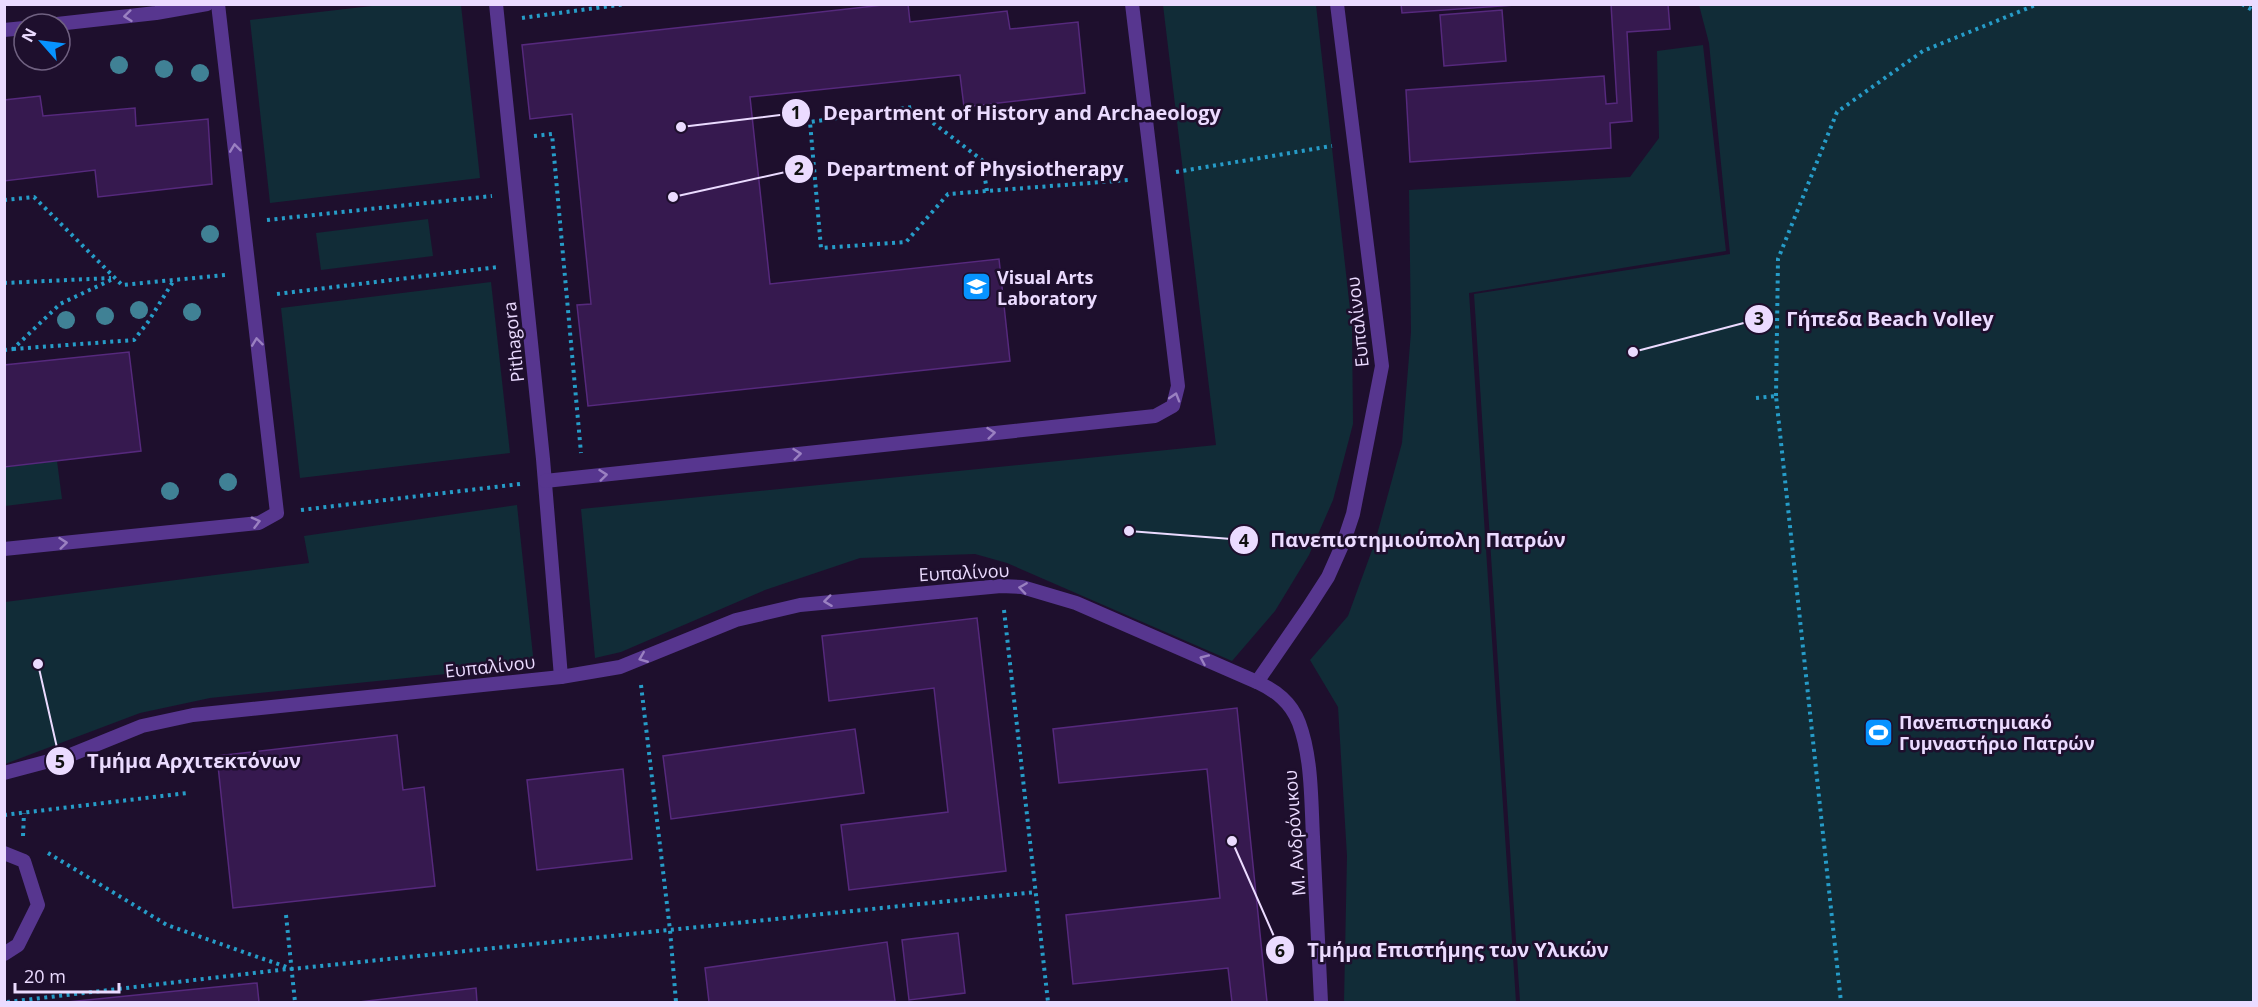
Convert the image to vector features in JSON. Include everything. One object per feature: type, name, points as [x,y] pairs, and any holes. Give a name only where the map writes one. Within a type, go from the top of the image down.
[{"type":"lane","points":[[72,22],[156,13],[207,4]]},
{"type":"lane","points":[[4,549],[259,523],[277,513],[218,4]]},
{"type":"lane","name":"Pithagora","points":[[496,4],[545,481],[561,677]]},
{"type":"lane","points":[[545,481],[1155,416],[1173,406],[1178,386],[1132,4]]},
{"type":"lane","name":"Ευπαλίνου","points":[[4,773],[68,756],[142,726],[193,715],[561,677],[620,667],[736,620],[800,605],[1001,586],[1022,587],[1076,603],[1257,682],[1318,592],[1344,541],[1353,514],[1382,366],[1337,4]]},
{"type":"lane","name":"Μ. Ανδρόνικου","points":[[1257,682],[1283,698],[1298,721],[1304,739],[1310,779],[1321,1002]]},
{"type":"lane","points":[[4,853],[24,861],[38,905],[18,945],[4,954]]},
{"type":"path","points":[[513,19],[626,4]]},
{"type":"path","points":[[1841,1002],[1776,396],[1778,259],[1837,112],[1923,51],[2038,4]]},
{"type":"path","points":[[2242,4],[2253,11]]},
{"type":"path","points":[[987,191],[982,160],[912,107],[810,122],[821,248],[906,242],[948,194],[987,191],[1128,180],[1354,142]]},
{"type":"path","points":[[526,136],[552,134],[581,457]]},
{"type":"path","points":[[1126,168],[1129,191]]},
{"type":"path","points":[[243,223],[516,194]]},
{"type":"path","points":[[4,200],[34,197],[122,285],[249,271]]},
{"type":"path","points":[[252,297],[523,264]]},
{"type":"path","points":[[4,283],[115,278]]},
{"type":"path","points":[[13,349],[60,304],[115,278]]},
{"type":"path","points":[[4,350],[134,340],[175,279]]},
{"type":"path","points":[[1756,398],[1776,396]]},
{"type":"path","points":[[277,513],[545,481]]},
{"type":"path","points":[[1001,586],[1048,1002]]},
{"type":"path","points":[[638,661],[670,930],[676,1002]]},
{"type":"path","points":[[4,815],[187,793]]},
{"type":"path","points":[[24,813],[23,837],[32,843]]},
{"type":"path","points":[[42,849],[167,925],[292,969]]},
{"type":"path","points":[[7,1002],[292,969],[1036,892]]},
{"type":"path","points":[[286,915],[296,1002]]},
{"type":"shaded area","points":[[389,4],[461,5],[480,178],[270,203],[250,20]]},
{"type":"shaded area","points":[[1163,5],[1316,5],[1352,327],[1353,424],[1333,500],[1309,555],[1275,611],[1232,661],[1007,563],[975,554],[860,558],[765,590],[621,652],[595,658],[581,509],[1216,445]]},
{"type":"shaded area","name":"Πανεπιστημιακό Γυμναστήριο Πατρών","points":[[1699,5],[2253,5],[2253,1002],[1520,1002],[1474,294],[1730,254],[1709,43]]},
{"type":"shaded area","points":[[1703,45],[1726,251],[1469,293],[1516,1002],[1344,1002],[1347,856],[1338,707],[1310,660],[1348,616],[1375,542],[1402,443],[1411,332],[1409,190],[1630,177],[1659,138],[1657,51]]},
{"type":"shaded area","points":[[428,219],[433,256],[321,270],[316,233]]},
{"type":"shaded area","points":[[491,282],[510,453],[300,478],[281,308]]},
{"type":"shaded area","points":[[57,461],[62,499],[5,506],[4,467]]},
{"type":"shaded area","points":[[517,505],[534,665],[210,698],[140,713],[5,764],[5,602],[309,563],[304,536]]},
{"type":"building","points":[[908,4],[910,22],[1007,11],[1010,29],[1078,22],[1085,93],[964,107],[960,75],[750,97],[770,284],[999,259],[1010,361],[588,406],[577,305],[591,304],[572,114],[530,119],[522,45]]},
{"type":"building","points":[[1401,4],[1528,4],[1402,13]]},
{"type":"building","points":[[1611,4],[1668,4],[1670,29],[1627,32],[1632,121],[1610,123],[1611,148],[1410,162],[1406,90],[1604,76],[1606,104],[1617,103]]},
{"type":"building","points":[[1502,10],[1506,61],[1444,66],[1440,15]]},
{"type":"building","points":[[40,96],[43,116],[135,108],[136,126],[208,119],[212,184],[98,197],[95,170],[4,181],[4,100]]},
{"type":"building","points":[[129,352],[141,451],[4,467],[4,365]]},
{"type":"building","points":[[977,618],[1006,871],[849,890],[841,825],[948,812],[934,688],[829,701],[822,636]]},
{"type":"building","points":[[1237,708],[1267,1002],[1232,1002],[1228,968],[1073,984],[1066,915],[1220,898],[1207,769],[1059,783],[1053,729]]},
{"type":"building","points":[[855,729],[864,793],[671,819],[663,756]]},
{"type":"building","points":[[397,735],[403,790],[424,787],[435,886],[233,908],[217,756]]},
{"type":"building","points":[[623,769],[632,859],[537,870],[527,780]]},
{"type":"building","points":[[958,933],[965,993],[909,1000],[902,940]]},
{"type":"building","points":[[887,942],[895,1001],[709,1002],[705,968]]},
{"type":"building","points":[[257,983],[259,1002],[67,1002]]},
{"type":"building","points":[[476,988],[477,1002],[359,1002]]},
{"type":"place","name":"Department of History and Archaeology","points":[[681,127]]},
{"type":"place","name":"Department of Physiotherapy","points":[[673,197]]},
{"type":"place","name":"Visual Arts Laboratory","points":[[976,287]]},
{"type":"place","name":"Γήπεδα Beach Volley","points":[[1633,352]]},
{"type":"place","name":"Πανεπιστημιούπολη Πατρών","points":[[1129,531]]},
{"type":"place","name":"Τμήμα Αρχιτεκτόνων","points":[[38,664]]},
{"type":"place","name":"Πανεπιστημιακό Γυμναστήριο Πατρών","points":[[1878,732]]},
{"type":"place","name":"Τμήμα Επιστήμης των Υλικών","points":[[1232,841]]}]
